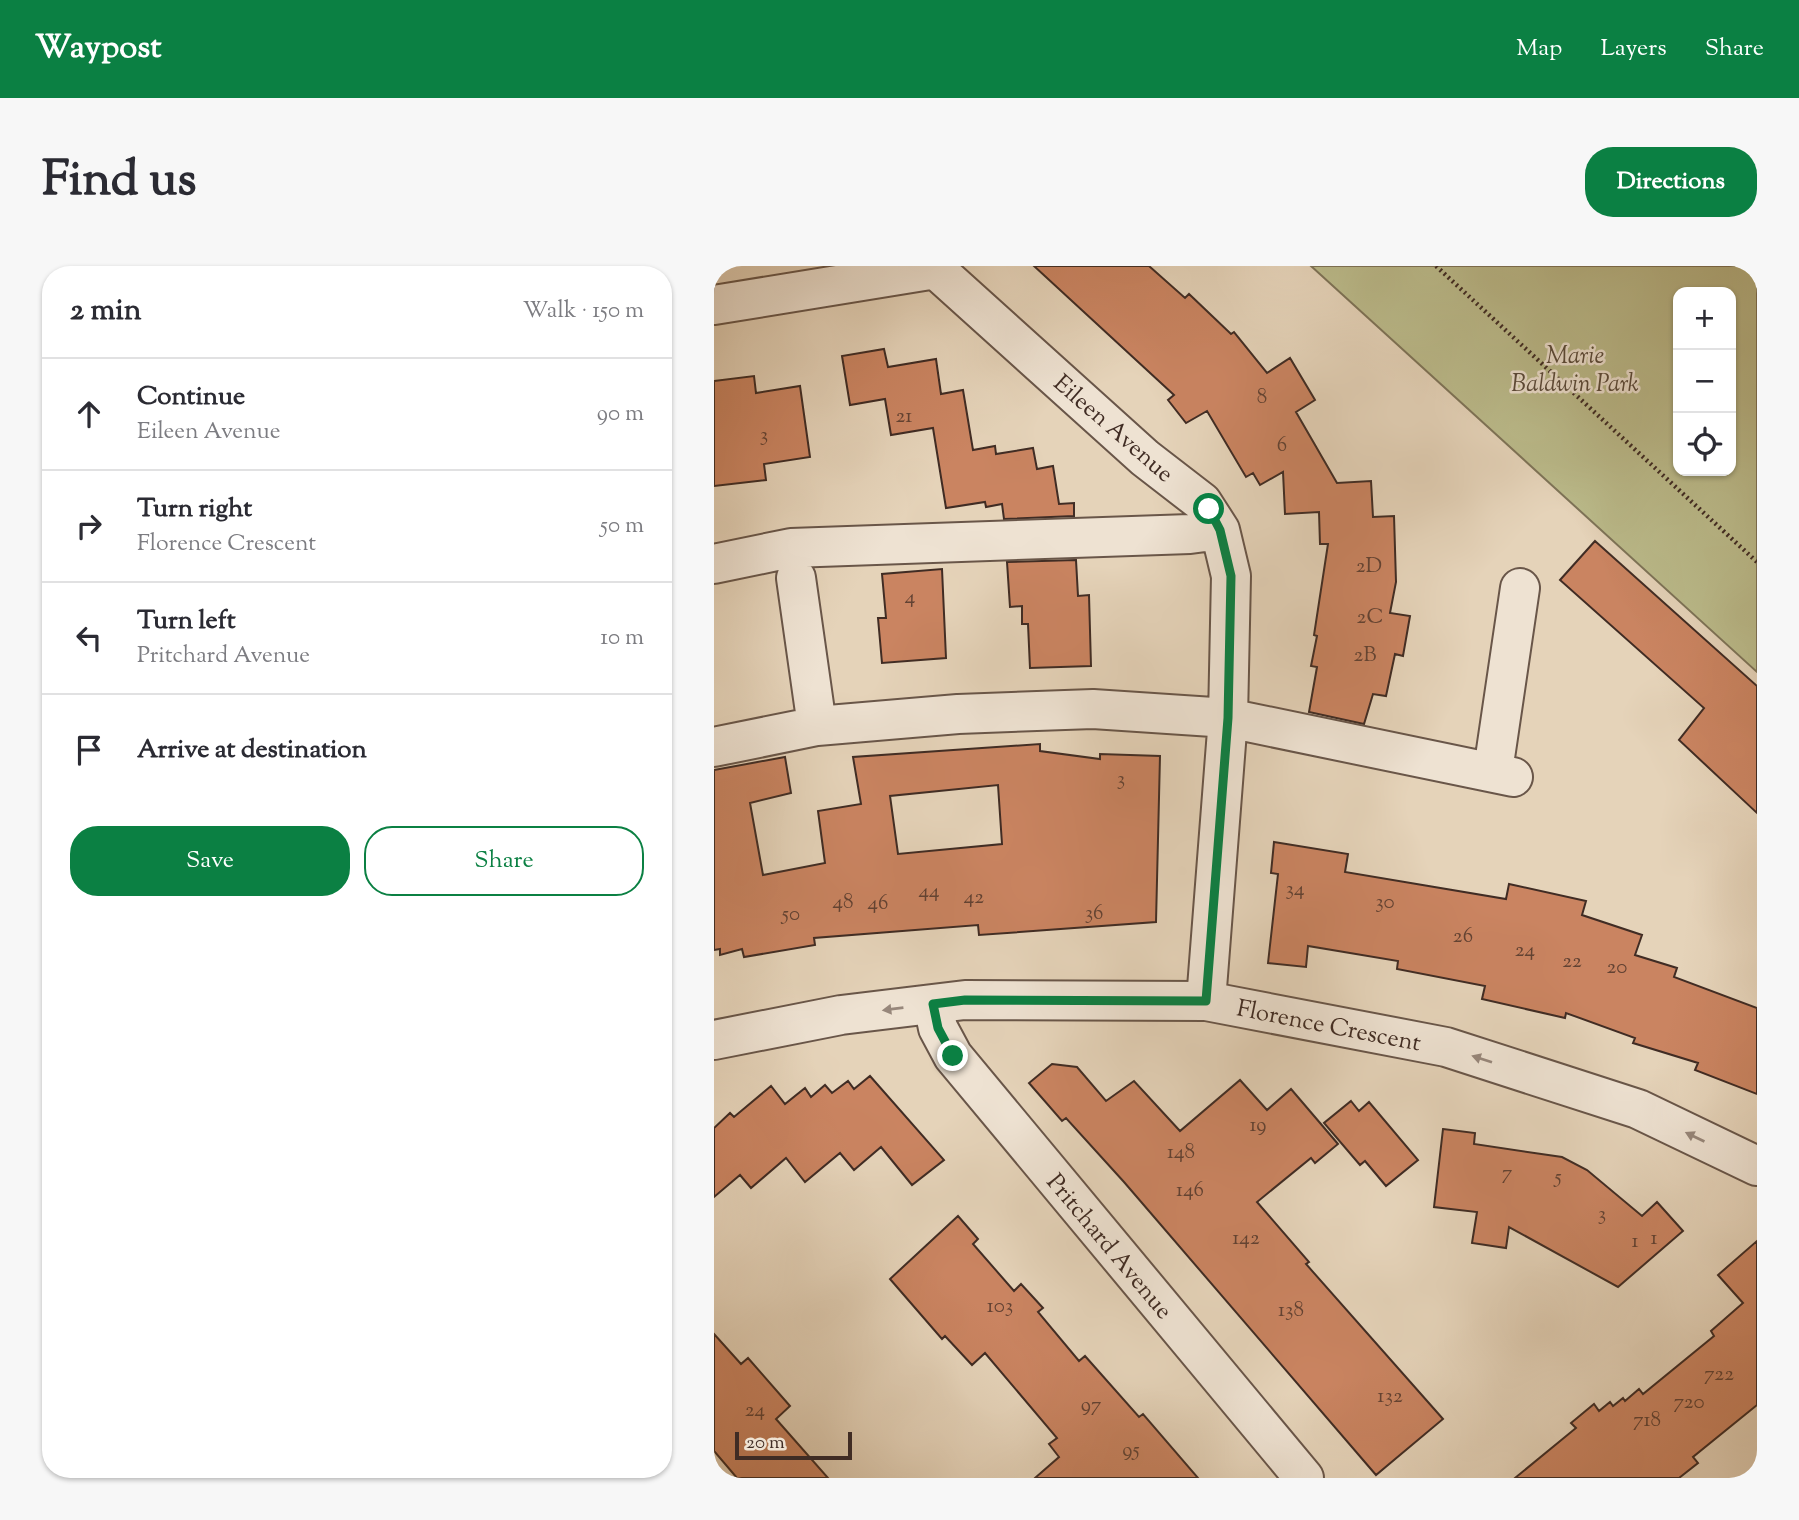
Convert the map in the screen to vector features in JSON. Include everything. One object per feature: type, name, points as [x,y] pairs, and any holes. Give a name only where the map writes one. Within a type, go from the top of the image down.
[{"type":"street","points":[[714,305],[934,268]]},
{"type":"street","name":"Eileen Avenue","points":[[934,268],[1145,458],[1202,502],[1220,530],[1231,576],[1228,718],[1206,1001]]},
{"type":"street","points":[[714,564],[791,548],[1190,534],[1220,530]]},
{"type":"street","points":[[796,578],[817,726]]},
{"type":"street","points":[[714,747],[817,726],[958,714],[1093,709],[1228,718],[1503,774],[1520,588]]},
{"type":"street","name":"Florence Crescent","points":[[714,1040],[841,1015],[965,1000],[1206,1001],[1446,1047],[1638,1109],[1757,1166]]},
{"type":"street","name":"Pritchard Avenue","points":[[933,1004],[938,1028],[953,1056],[1304,1478]]},
{"type":"path","points":[[1436,266],[1757,562]]},
{"type":"green space","name":"Marie Baldwin Park","points":[[1311,266],[1757,266],[1757,672]]},
{"type":"building","points":[[1034,266],[1149,266],[1185,298],[1189,294],[1231,334],[1234,332],[1267,373],[1290,358],[1315,400],[1296,412],[1337,483],[1371,481],[1373,517],[1394,516],[1396,582],[1390,613],[1410,616],[1403,656],[1395,654],[1386,696],[1373,694],[1364,724],[1309,712],[1317,667],[1311,666],[1317,636],[1314,635],[1328,544],[1320,544],[1319,512],[1285,514],[1283,472],[1260,485],[1253,473],[1246,477],[1207,411],[1186,423],[1168,400],[1174,395]]},
{"type":"building","points":[[884,349],[888,367],[936,359],[941,394],[963,390],[973,450],[995,446],[996,454],[1033,448],[1037,469],[1053,466],[1059,504],[1074,503],[1074,516],[1004,519],[1002,504],[986,507],[985,502],[946,508],[933,428],[891,435],[885,399],[850,405],[842,356]]},
{"type":"building","points":[[754,376],[756,393],[800,386],[810,457],[764,464],[766,480],[714,486],[714,381]]},
{"type":"building","points":[[1595,541],[1757,686],[1757,813],[1679,740],[1704,708],[1560,580]]},
{"type":"building","points":[[1076,560],[1078,596],[1089,595],[1091,666],[1030,668],[1028,624],[1022,624],[1022,606],[1010,607],[1007,562]]},
{"type":"building","points":[[942,569],[946,658],[882,663],[878,618],[886,618],[882,574]]},
{"type":"building","points":[[1040,744],[1040,751],[1100,759],[1100,754],[1160,756],[1156,922],[979,935],[978,925],[814,938],[815,945],[744,957],[742,949],[720,955],[720,949],[714,950],[714,770],[785,757],[791,793],[750,803],[763,875],[825,863],[818,811],[861,804],[853,757]],"holes":[[[998,785],[1002,844],[898,854],[890,796]]]},
{"type":"building","points":[[1274,842],[1348,854],[1345,872],[1506,899],[1509,884],[1586,901],[1582,915],[1642,935],[1635,955],[1677,968],[1674,977],[1757,1008],[1757,1094],[1695,1070],[1698,1063],[1633,1043],[1635,1038],[1566,1013],[1565,1018],[1482,999],[1485,986],[1397,969],[1398,961],[1308,946],[1306,967],[1268,963],[1278,874],[1271,873]]},
{"type":"building","points":[[1052,1064],[1077,1067],[1106,1101],[1134,1081],[1180,1131],[1240,1080],[1267,1110],[1291,1089],[1338,1144],[1315,1163],[1311,1158],[1257,1202],[1309,1262],[1306,1264],[1443,1419],[1376,1475],[1124,1182],[1066,1118],[1062,1121],[1029,1083]]},
{"type":"building","points":[[870,1076],[944,1160],[912,1185],[881,1147],[854,1170],[840,1153],[805,1182],[786,1158],[751,1188],[740,1175],[714,1197],[714,1128],[730,1113],[734,1117],[771,1086],[785,1104],[805,1088],[811,1097],[825,1085],[832,1093],[848,1081],[854,1089]]},
{"type":"building","points":[[1351,1101],[1359,1111],[1369,1102],[1418,1160],[1386,1186],[1365,1161],[1360,1165],[1324,1123]]},
{"type":"building","points":[[1443,1129],[1475,1133],[1474,1144],[1562,1157],[1587,1170],[1642,1216],[1657,1202],[1683,1231],[1618,1287],[1509,1227],[1506,1248],[1472,1243],[1477,1212],[1434,1207]]},
{"type":"building","points":[[958,1216],[978,1239],[973,1244],[1014,1291],[1021,1284],[1043,1308],[1038,1312],[1079,1361],[1085,1356],[1139,1417],[1143,1414],[1198,1478],[1035,1478],[1059,1457],[1049,1444],[1057,1438],[985,1353],[972,1365],[945,1336],[942,1339],[890,1279]]},
{"type":"building","points":[[1757,1241],[1757,1405],[1693,1457],[1698,1463],[1679,1478],[1515,1478],[1576,1428],[1571,1423],[1594,1404],[1599,1411],[1610,1402],[1613,1406],[1623,1398],[1625,1401],[1639,1389],[1643,1394],[1714,1336],[1711,1331],[1743,1303],[1718,1275]]},
{"type":"building","points":[[714,1334],[741,1364],[748,1358],[790,1406],[776,1419],[828,1478],[737,1478],[714,1451]]},
{"type":"route","points":[[953,1056],[938,1028],[933,1004],[965,1000],[1206,1001],[1228,718],[1231,576],[1220,530],[1209,509]]}]
